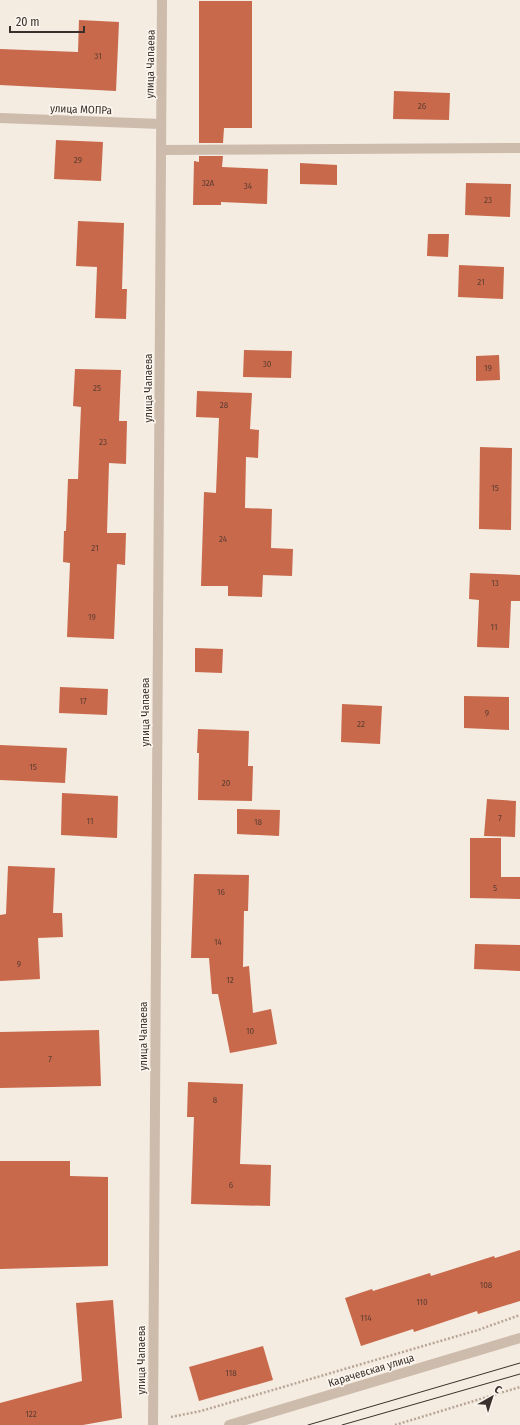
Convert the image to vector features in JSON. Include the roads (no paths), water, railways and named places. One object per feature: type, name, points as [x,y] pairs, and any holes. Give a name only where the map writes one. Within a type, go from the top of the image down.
[{"type":"street","name":"улица Чапаева","points":[[152,1423],[162,0]]},
{"type":"street","name":"улица МОПРа","points":[[0,118],[161,124]]},
{"type":"street","points":[[161,150],[520,148]]},
{"type":"street","name":"Карачевская улица","points":[[229,1425],[520,1338]]},
{"type":"tram line","points":[[308,1425],[520,1363]]},
{"type":"tram line","points":[[342,1425],[520,1374]]}]
